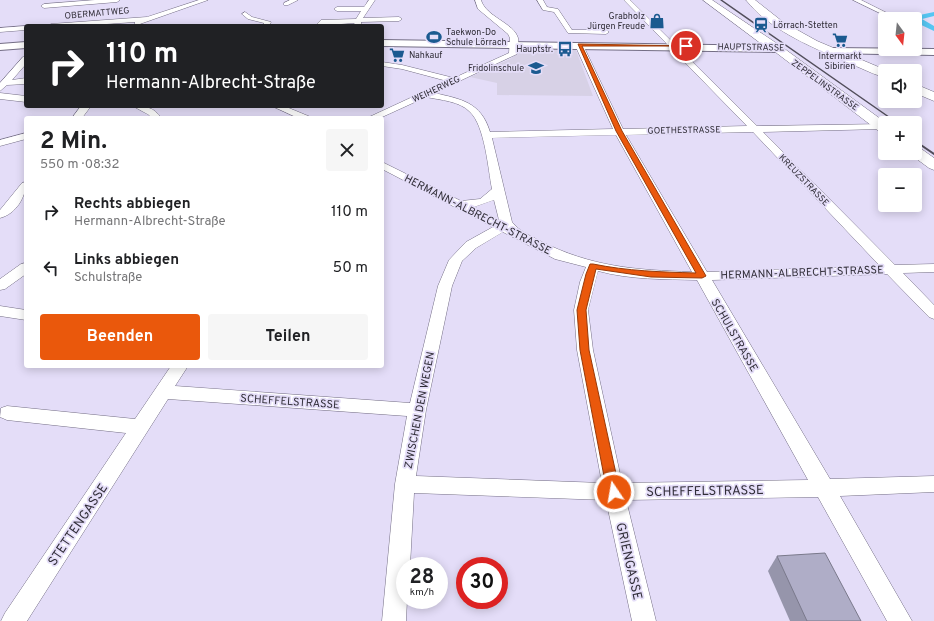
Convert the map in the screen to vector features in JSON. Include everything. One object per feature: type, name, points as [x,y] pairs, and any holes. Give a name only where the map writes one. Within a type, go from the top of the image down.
[{"type":"main road","name":"ZEPPELINSTRASSE","points":[[707,0],[767,44],[778,49],[878,124]]},
{"type":"main road","points":[[750,0],[765,14],[797,34],[831,51],[878,71]]},
{"type":"main road","points":[[797,34],[796,39],[799,48]]},
{"type":"main road","name":"HAUPTSTRASSE","points":[[778,49],[799,48],[831,51]]},
{"type":"main road","points":[[922,91],[934,97]]},
{"type":"main road","points":[[922,156],[934,165]]},
{"type":"street","points":[[44,6],[117,0]]},
{"type":"street","points":[[135,24],[145,19],[205,0]]},
{"type":"street","points":[[286,4],[295,0]]},
{"type":"street","points":[[358,23],[365,9],[372,0]]},
{"type":"street","points":[[478,0],[480,8],[486,14],[511,33],[514,38],[514,44]]},
{"type":"street","points":[[540,0],[545,9],[556,10],[570,32],[606,32]]},
{"type":"street","name":"KREUZSTRASSE","points":[[627,0],[756,130],[934,314]]},
{"type":"street","points":[[856,0],[882,12]]},
{"type":"street","points":[[338,9],[365,9]]},
{"type":"street","points":[[245,14],[250,18],[268,22],[267,24]]},
{"type":"street","name":"OBERMATTWEG","points":[[78,24],[145,19]]},
{"type":"street","points":[[320,24],[322,22],[358,23],[399,19]]},
{"type":"street","points":[[0,30],[24,28]]},
{"type":"street","name":"HAUPTSTRASSE","points":[[384,43],[672,46],[778,49]]},
{"type":"street","name":"WEIHERWEG","points":[[376,116],[513,54],[514,44]]},
{"type":"street","points":[[0,47],[24,45]]},
{"type":"street","name":"SCHULSTRASSE","points":[[579,45],[619,131],[822,488],[900,621]]},
{"type":"street","points":[[831,51],[934,52]]},
{"type":"street","points":[[2,86],[24,62]]},
{"type":"street","points":[[384,64],[402,66],[453,80]]},
{"type":"street","points":[[2,86],[24,82]]},
{"type":"street","points":[[426,94],[463,104],[474,109],[481,118],[496,179],[496,191],[505,222],[510,231]]},
{"type":"street","points":[[0,96],[24,99]]},
{"type":"street","points":[[79,116],[85,108]]},
{"type":"street","points":[[142,108],[153,113],[155,116]]},
{"type":"street","points":[[281,108],[292,114],[300,116]]},
{"type":"street","name":"GOETHESTRASSE","points":[[486,134],[878,128]]},
{"type":"street","points":[[0,143],[24,137]]},
{"type":"street","name":"HERMANN-ALBRECHT-STRASSE","points":[[384,166],[560,256],[615,271],[651,275],[702,276],[934,268]]},
{"type":"street","points":[[0,214],[6,212],[24,188]]},
{"type":"street","points":[[455,203],[468,204],[483,202],[492,198],[496,191]]},
{"type":"street","name":"ZWISCHEN DEN WEGEN","points":[[394,621],[404,484],[417,410],[445,286],[456,260],[471,245],[510,231]]},
{"type":"street","name":"GRIENGASSE","points":[[593,266],[587,282],[581,310],[585,350],[614,492],[644,621]]},
{"type":"street","points":[[0,286],[24,268]]},
{"type":"street","points":[[0,311],[24,315]]},
{"type":"street","name":"STETTENGASSE","points":[[13,621],[179,368]]},
{"type":"street","name":"SCHEFFELSTRASSE","points":[[164,392],[417,410]]},
{"type":"street","points":[[7,413],[141,427]]},
{"type":"street","name":"SCHEFFELSTRASSE","points":[[404,484],[614,492],[934,484]]},
{"type":"shaded area","name":"Fridolinschule","points":[[520,48],[576,50],[593,96],[497,95],[497,83],[470,77],[510,59],[517,54]]},
{"type":"building","points":[[825,553],[861,621],[807,621],[777,556]]},
{"type":"waterway","points":[[934,14],[918,18],[918,21],[934,29]]},
{"type":"railway","points":[[721,0],[887,116]]},
{"type":"railway","points":[[922,146],[934,154]]},
{"type":"place","name":"Grabholz Jürgen Freude","points":[[657,21]]},
{"type":"place","name":"Lörrach-Stetten","points":[[761,25]]},
{"type":"place","name":"Taekwon-Do Schule Lörrach","points":[[434,37]]},
{"type":"place","name":"Intermarkt Sibirien","points":[[840,40]]},
{"type":"place","name":"Hauptstr.","points":[[565,49]]},
{"type":"place","name":"Nahkauf","points":[[397,55]]},
{"type":"place","name":"Fridolinschule","points":[[536,68]]},
{"type":"route","points":[[614,492],[585,350],[581,310],[584,291],[593,266],[615,271],[651,275],[702,276],[619,131],[579,45],[686,46]]}]
